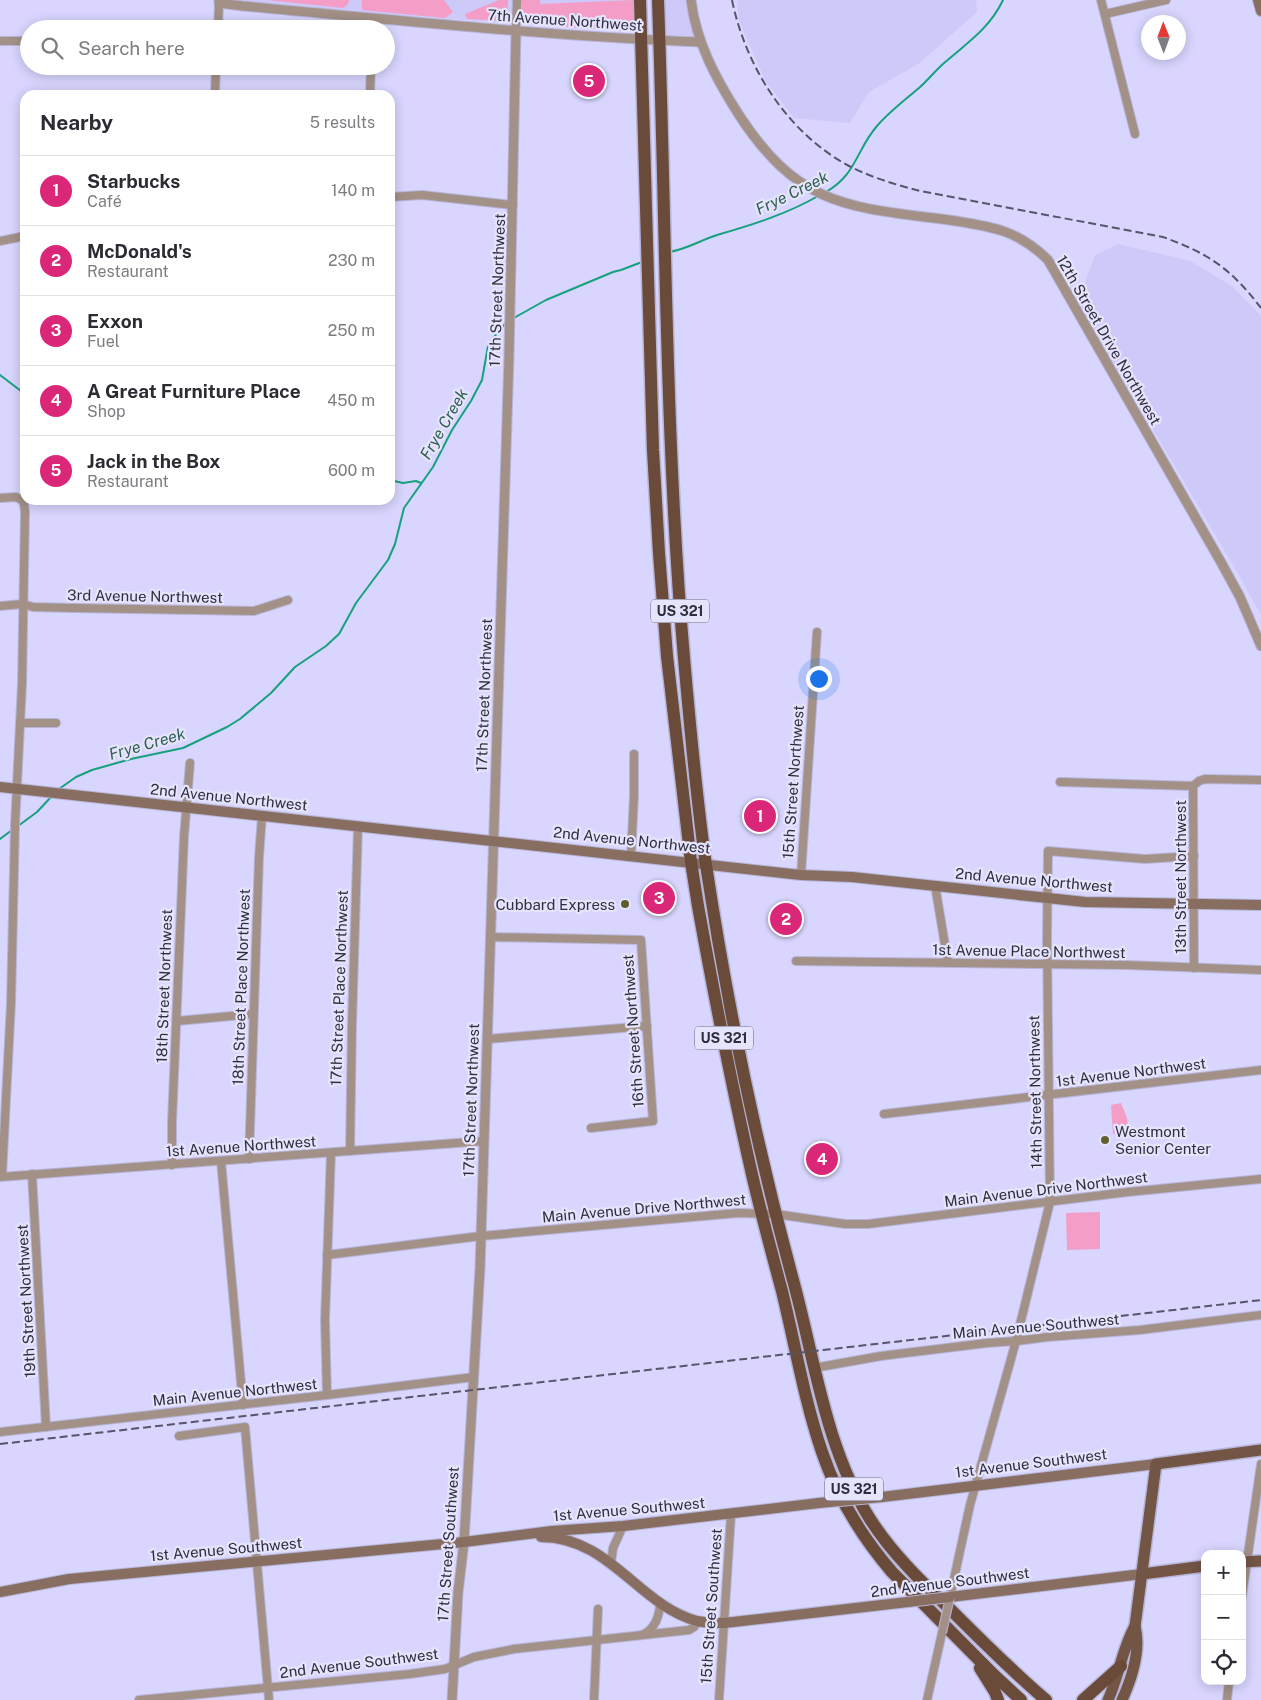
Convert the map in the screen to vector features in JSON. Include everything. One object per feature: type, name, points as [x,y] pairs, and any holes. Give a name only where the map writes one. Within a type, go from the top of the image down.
[{"type":"highway","name":"US 321","points":[[640,0],[653,450],[667,656],[691,862],[722,1031],[751,1170],[792,1331],[805,1393],[822,1452],[837,1489],[856,1523],[892,1572],[1021,1700]]},
{"type":"highway","name":"US 321","points":[[658,0],[668,373],[676,553],[685,666],[706,864],[764,1172],[806,1329],[814,1368],[837,1450],[852,1486],[870,1519],[910,1570],[1024,1682],[1046,1700]]},
{"type":"highway","points":[[970,1650],[998,1700]]},
{"type":"highway","points":[[1082,1700],[1120,1666]]},
{"type":"highway","points":[[1024,1682],[1054,1700]]},
{"type":"main road","points":[[1258,0],[1261,11]]},
{"type":"main road","name":"2nd Avenue Northwest","points":[[0,787],[801,875],[852,877],[1009,893],[1048,899],[1085,902],[1261,905]]},
{"type":"main road","name":"1st Avenue Southwest","points":[[0,1592],[69,1579],[464,1542],[552,1531],[623,1526],[976,1486],[1261,1450]]},
{"type":"main road","points":[[1108,1700],[1115,1686],[1129,1637],[1135,1626],[1156,1464]]},
{"type":"main road","name":"2nd Avenue Southwest","points":[[512,1537],[545,1537],[573,1542],[598,1554],[672,1610],[698,1621],[724,1623],[1201,1567]]},
{"type":"main road","points":[[1246,1561],[1261,1561]]},
{"type":"main road","points":[[1122,1700],[1137,1650],[1138,1637],[1135,1626]]},
{"type":"street","name":"17th Street Northwest","points":[[472,1390],[481,1236],[513,205],[517,0]]},
{"type":"street","name":"12th Street Drive Northwest","points":[[691,0],[700,42],[720,83],[753,135],[792,177],[829,198],[866,209],[982,225],[1005,231],[1024,239],[1048,260],[1222,564],[1240,597],[1261,646]]},
{"type":"street","points":[[1101,0],[1134,134]]},
{"type":"street","points":[[1105,14],[1166,0]]},
{"type":"street","name":"7th Avenue Northwest","points":[[219,2],[516,30],[642,40],[700,42]]},
{"type":"street","points":[[218,20],[219,2]]},
{"type":"street","points":[[0,41],[20,41]]},
{"type":"street","points":[[216,75],[216,90]]},
{"type":"street","points":[[370,90],[371,75]]},
{"type":"street","points":[[395,197],[422,195],[513,205]]},
{"type":"street","points":[[0,240],[20,237]]},
{"type":"street","points":[[0,498],[20,498]]},
{"type":"street","points":[[1,1176],[11,1003],[13,883],[22,684],[24,505]]},
{"type":"street","name":"3rd Avenue Northwest","points":[[0,606],[23,604],[33,607],[64,608],[254,611],[288,600]]},
{"type":"street","name":"15th Street Northwest","points":[[801,875],[817,632]]},
{"type":"street","points":[[20,722],[56,723]]},
{"type":"street","points":[[631,856],[634,754]]},
{"type":"street","points":[[186,808],[190,763]]},
{"type":"street","points":[[1060,782],[1193,786],[1198,781],[1205,779],[1261,780]]},
{"type":"street","name":"13th Street Northwest","points":[[1193,786],[1194,968]]},
{"type":"street","name":"18th Street Northwest","points":[[172,1165],[172,1122],[186,808]]},
{"type":"street","name":"18th Street Place Northwest","points":[[249,1159],[262,816]]},
{"type":"street","name":"17th Street Place Northwest","points":[[350,1151],[358,826]]},
{"type":"street","name":"14th Street Northwest","points":[[928,1700],[970,1505],[1016,1341],[1050,1202],[1048,851],[1145,859],[1194,856]]},
{"type":"street","points":[[934,885],[948,963]]},
{"type":"street","name":"16th Street Northwest","points":[[490,937],[641,940],[653,1121],[591,1128]]},
{"type":"street","name":"1st Avenue Place Northwest","points":[[796,961],[1048,964],[1261,970]]},
{"type":"street","points":[[177,1021],[253,1014]]},
{"type":"street","points":[[487,1039],[647,1026]]},
{"type":"street","name":"1st Avenue Northwest","points":[[884,1114],[1261,1070]]},
{"type":"street","name":"1st Avenue Northwest","points":[[1,1176],[484,1141]]},
{"type":"street","points":[[327,1395],[325,1324],[331,1153]]},
{"type":"street","points":[[221,1161],[243,1405]]},
{"type":"street","name":"19th Street Northwest","points":[[32,1174],[46,1427]]},
{"type":"street","name":"Main Avenue Drive Northwest","points":[[327,1255],[481,1236],[738,1213],[775,1214],[834,1224],[857,1225],[1128,1192],[1261,1179]]},
{"type":"street","name":"Main Avenue Southwest","points":[[814,1368],[881,1356],[1048,1337],[1140,1330],[1261,1315]]},
{"type":"street","name":"Main Avenue Northwest","points":[[0,1432],[474,1377]]},
{"type":"street","name":"17th Street Southwest","points":[[452,1700],[458,1593],[464,1542],[472,1390]]},
{"type":"street","points":[[179,1436],[245,1427],[269,1700]]},
{"type":"street","points":[[1246,1555],[1261,1464]]},
{"type":"street","name":"15th Street Southwest","points":[[719,1700],[731,1514]]},
{"type":"street","points":[[611,1563],[613,1548],[623,1526]]},
{"type":"street","points":[[639,1636],[649,1632],[654,1625],[660,1602]]},
{"type":"street","points":[[594,1700],[598,1609]]},
{"type":"street","name":"2nd Avenue Southwest","points":[[139,1700],[410,1674],[454,1666],[474,1657],[514,1649],[689,1630],[698,1621]]},
{"type":"street","points":[[1227,1700],[1229,1685]]},
{"type":"shaded area","points":[[235,0],[633,0],[633,22],[624,31],[408,16]]},
{"type":"shaded area","points":[[267,0],[349,0],[348,4],[343,8]]},
{"type":"shaded area","points":[[362,0],[444,0],[453,12],[445,18],[362,10]]},
{"type":"shaded area","points":[[499,0],[508,0],[507,21],[467,19],[465,14]]},
{"type":"shaded area","points":[[522,0],[540,0],[540,4],[633,0],[633,22],[624,31],[532,24],[524,18]]},
{"type":"shaded area","points":[[658,0],[691,0],[700,42],[660,40]]},
{"type":"shaded area","points":[[737,0],[976,0],[977,12],[918,64],[869,92],[850,123],[794,118],[765,80],[739,21]]},
{"type":"shaded area","points":[[1118,244],[1190,261],[1232,286],[1261,316],[1261,615],[1078,302],[1095,255]]},
{"type":"shaded area","points":[[1121,1103],[1127,1118],[1129,1132],[1113,1134],[1111,1105]]},
{"type":"shaded area","points":[[1100,1212],[1100,1249],[1067,1250],[1066,1213]]},
{"type":"waterway","name":"Frye Creek","points":[[826,192],[836,185],[850,170],[870,135],[882,121],[977,35],[998,10],[1003,0]]},
{"type":"waterway","name":"Frye Creek","points":[[669,252],[769,218],[795,208],[820,195]]},
{"type":"waterway","name":"Frye Creek","points":[[512,319],[546,300],[642,262]]},
{"type":"waterway","name":"Frye Creek","points":[[59,789],[76,777],[92,770],[131,759],[183,748],[227,727],[240,719],[271,693],[295,667],[326,646],[339,634],[356,603],[388,560],[395,544],[404,508],[433,467],[452,430],[471,401],[482,380],[488,346],[506,323]]},
{"type":"waterway","points":[[0,375],[20,390]]},
{"type":"waterway","points":[[395,481],[403,483],[416,481],[421,483]]},
{"type":"waterway","name":"Frye Creek","points":[[18,826],[37,812],[52,796]]},
{"type":"waterway","name":"Frye Creek","points":[[0,839],[12,830]]},
{"type":"railway","points":[[732,0],[748,50],[759,74],[773,97],[789,118],[808,137],[828,153],[851,167],[885,181],[920,191],[1163,237],[1194,250],[1218,264],[1240,283],[1261,308]]},
{"type":"railway","points":[[0,1444],[1261,1300]]},
{"type":"place","name":"Jack in the Box","points":[[589,81]]},
{"type":"place","name":"Starbucks","points":[[760,816]]},
{"type":"place","name":"Exxon","points":[[659,898]]},
{"type":"place","name":"Cubbard Express","points":[[625,904]]},
{"type":"place","name":"McDonald's","points":[[786,919]]},
{"type":"place","name":"Westmont Senior Center","points":[[1105,1140]]},
{"type":"place","name":"A Great Furniture Place","points":[[822,1159]]}]
